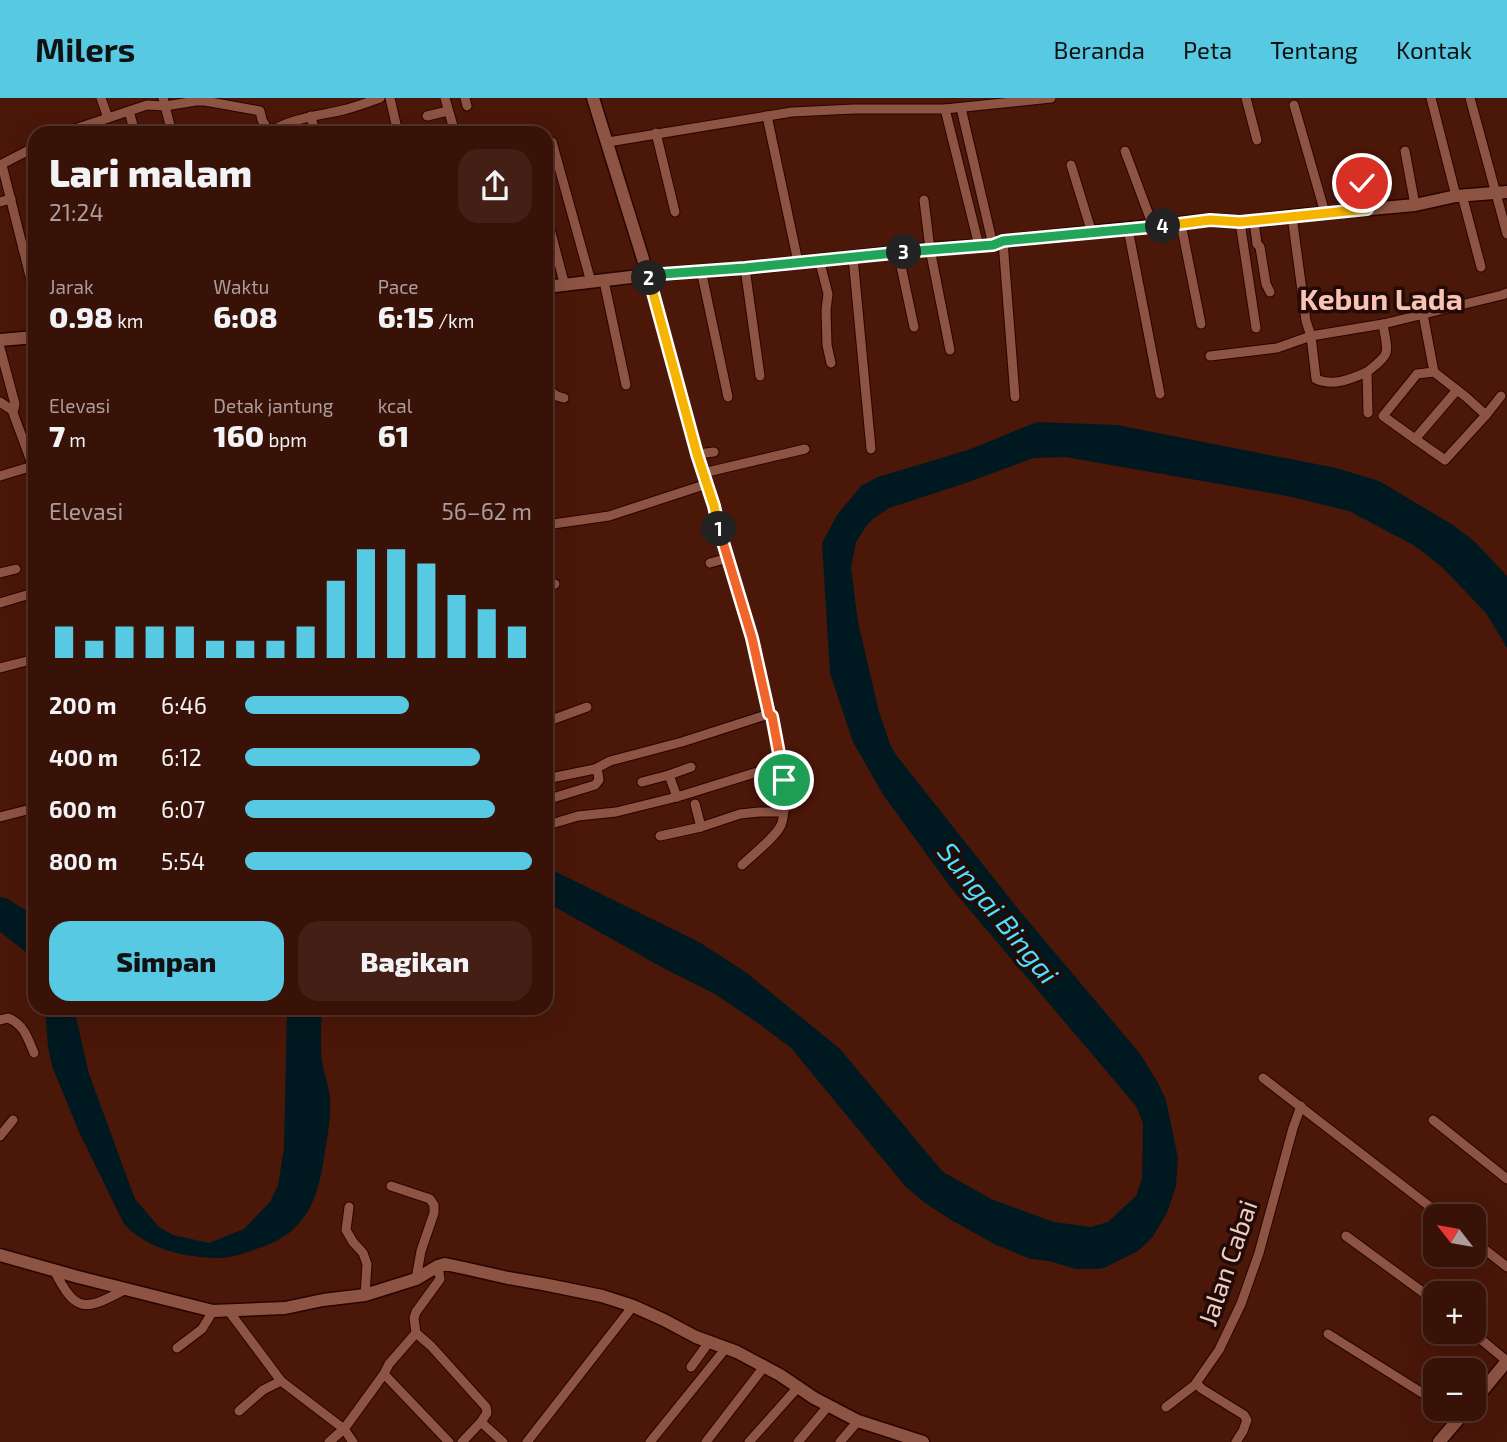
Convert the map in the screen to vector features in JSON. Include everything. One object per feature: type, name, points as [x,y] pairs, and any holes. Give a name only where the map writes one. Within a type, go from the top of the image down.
[{"type":"street","points":[[102,98],[108,118]]},
{"type":"street","points":[[255,98],[266,126]]},
{"type":"street","points":[[280,126],[380,98]]},
{"type":"street","points":[[390,98],[396,126]]},
{"type":"street","points":[[445,98],[453,126]]},
{"type":"street","points":[[608,142],[792,112],[854,108],[945,109],[995,100],[1051,98]]},
{"type":"street","points":[[1246,98],[1257,140]]},
{"type":"street","points":[[1431,98],[1481,267]]},
{"type":"street","points":[[1470,98],[1502,192],[1507,234]]},
{"type":"street","points":[[597,99],[752,638],[769,714],[772,716],[784,780],[782,824],[777,832],[742,864]]},
{"type":"street","points":[[85,126],[164,102],[205,101],[258,111]]},
{"type":"street","points":[[164,102],[170,126]]},
{"type":"street","points":[[1294,105],[1325,213]]},
{"type":"street","points":[[961,108],[998,243],[1015,397]]},
{"type":"street","points":[[945,109],[979,246]]},
{"type":"street","points":[[129,111],[133,126]]},
{"type":"street","points":[[427,116],[448,111]]},
{"type":"street","points":[[311,116],[313,126]]},
{"type":"street","points":[[766,116],[798,262]]},
{"type":"street","points":[[656,133],[675,212]]},
{"type":"street","points":[[553,145],[597,281],[626,385]]},
{"type":"street","points":[[1405,150],[1415,205]]},
{"type":"street","points":[[28,151],[1,165],[28,269]]},
{"type":"street","points":[[1125,151],[1153,226]]},
{"type":"street","points":[[1356,161],[1367,209]]},
{"type":"street","points":[[1071,165],[1092,233]]},
{"type":"street","points":[[553,287],[648,275],[979,246],[1210,220],[1254,221],[1415,205],[1459,196],[1502,192]]},
{"type":"street","points":[[0,202],[11,200]]},
{"type":"street","points":[[923,200],[950,350]]},
{"type":"street","points":[[1292,216],[1316,379],[1344,382],[1367,372],[1383,359],[1387,352],[1383,324]]},
{"type":"street","points":[[1254,221],[1266,284],[1270,292]]},
{"type":"street","points":[[1240,222],[1256,328]]},
{"type":"street","points":[[1181,224],[1201,324]]},
{"type":"street","points":[[1128,229],[1160,394]]},
{"type":"street","points":[[553,241],[565,286]]},
{"type":"street","points":[[23,249],[28,248]]},
{"type":"street","points":[[898,252],[914,327]]},
{"type":"street","points":[[853,257],[871,449]]},
{"type":"street","points":[[820,259],[828,294],[827,345],[831,363]]},
{"type":"street","points":[[745,268],[760,376]]},
{"type":"street","points":[[701,270],[727,397]]},
{"type":"street","points":[[1210,356],[1277,348],[1311,336],[1383,324],[1507,293]]},
{"type":"street","points":[[1423,314],[1434,372],[1486,415]]},
{"type":"street","points":[[0,340],[28,338]]},
{"type":"street","points":[[0,348],[15,404],[12,410]]},
{"type":"street","points":[[1367,372],[1368,413]]},
{"type":"street","points":[[1434,372],[1417,373],[1384,416],[1445,460],[1501,396]]},
{"type":"street","points":[[1415,439],[1457,390]]},
{"type":"street","points":[[553,393],[564,398]]},
{"type":"street","points":[[0,402],[12,410],[28,453]]},
{"type":"street","points":[[703,474],[804,449]]},
{"type":"street","points":[[697,454],[714,452]]},
{"type":"street","points":[[0,476],[28,470]]},
{"type":"street","points":[[553,524],[609,516],[706,484]]},
{"type":"street","points":[[710,563],[728,558]]},
{"type":"street","points":[[0,573],[16,569]]},
{"type":"street","points":[[0,603],[28,593]]},
{"type":"street","points":[[0,668],[28,661]]},
{"type":"street","points":[[553,719],[587,707]]},
{"type":"street","points":[[553,778],[595,769],[610,761],[769,714]]},
{"type":"street","points":[[553,823],[677,797],[780,765]]},
{"type":"street","points":[[642,782],[691,767]]},
{"type":"street","points":[[553,798],[595,785],[599,777],[595,769]]},
{"type":"street","points":[[668,775],[677,797]]},
{"type":"street","points":[[695,804],[701,827]]},
{"type":"street","points":[[0,817],[28,810]]},
{"type":"street","points":[[660,836],[701,827],[740,814],[784,812]]},
{"type":"street","points":[[0,1020],[8,1018],[22,1026],[34,1053]]},
{"type":"street","points":[[1263,1078],[1427,1204]]},
{"type":"street","name":"Jalan Cabai","points":[[1166,1407],[1196,1384],[1219,1350],[1241,1304],[1259,1253],[1301,1106]]},
{"type":"street","points":[[0,1136],[13,1119]]},
{"type":"street","points":[[1433,1120],[1507,1179]]},
{"type":"street","points":[[391,1186],[430,1199],[434,1205],[416,1279]]},
{"type":"street","points":[[349,1207],[346,1230],[363,1253],[367,1264],[365,1295]]},
{"type":"street","points":[[1346,1236],[1423,1292]]},
{"type":"street","points":[[1486,1250],[1507,1267]]},
{"type":"street","points":[[0,1255],[214,1311],[285,1308],[365,1295],[416,1279],[445,1264],[602,1296],[633,1307],[726,1348],[858,1421],[923,1442]]},
{"type":"street","points":[[438,1266],[440,1279],[414,1318],[416,1333],[486,1406],[481,1422],[462,1442]]},
{"type":"street","points":[[54,1270],[69,1297],[77,1304],[93,1304],[126,1289]]},
{"type":"street","points":[[527,1442],[633,1307]]},
{"type":"street","points":[[228,1310],[281,1381],[345,1429],[353,1442]]},
{"type":"street","points":[[177,1348],[202,1329],[214,1311]]},
{"type":"street","points":[[329,1442],[345,1429],[389,1364],[416,1333]]},
{"type":"street","points":[[1328,1334],[1423,1394]]},
{"type":"street","points":[[691,1367],[709,1342]]},
{"type":"street","points":[[1486,1344],[1507,1361],[1486,1386]]},
{"type":"street","points":[[650,1442],[726,1348]]},
{"type":"street","points":[[706,1442],[763,1367]]},
{"type":"street","points":[[384,1374],[449,1442]]},
{"type":"street","points":[[239,1411],[263,1390],[281,1381]]},
{"type":"street","points":[[1196,1384],[1244,1415],[1247,1420],[1236,1442]]},
{"type":"street","points":[[749,1442],[799,1386]]},
{"type":"street","points":[[798,1442],[829,1405]]},
{"type":"street","points":[[840,1442],[858,1421]]},
{"type":"street","points":[[1439,1442],[1457,1421]]},
{"type":"street","points":[[481,1422],[503,1442]]},
{"type":"water","name":"Sungai Bingai","points":[[1037,422],[1117,425],[1336,468],[1379,481],[1453,525],[1475,542],[1507,576],[1507,648],[1486,613],[1442,567],[1415,546],[1349,511],[1287,496],[1065,457],[1034,458],[889,508],[867,525],[856,542],[851,568],[858,622],[879,712],[896,755],[1019,910],[1141,1055],[1166,1100],[1178,1158],[1176,1186],[1167,1213],[1152,1238],[1138,1251],[1104,1268],[1076,1269],[1031,1259],[996,1245],[925,1203],[906,1187],[791,1048],[715,994],[553,906],[553,870],[699,942],[747,973],[840,1049],[943,1172],[991,1199],[1054,1222],[1091,1227],[1108,1222],[1136,1196],[1142,1179],[1143,1123],[1136,1106],[952,889],[884,796],[853,742],[830,673],[822,543],[837,515],[861,486],[878,477],[968,450]]},
{"type":"water","points":[[0,897],[28,912],[28,955],[26,952],[0,932]]},
{"type":"water","points":[[46,1015],[76,1015],[89,1074],[135,1199],[159,1227],[173,1235],[209,1243],[244,1229],[270,1202],[278,1185],[284,1148],[287,1015],[322,1015],[321,1054],[329,1089],[330,1111],[319,1182],[309,1210],[291,1231],[278,1240],[234,1256],[191,1256],[166,1250],[143,1240],[124,1224],[79,1132],[52,1066]]},
{"type":"district","name":"Kebun Lada","points":[[1381,300]]},
{"type":"route","points":[[784,780],[772,716],[769,714],[752,638],[719,531],[648,275],[993,245],[1003,241],[1210,220],[1240,222],[1367,209],[1362,183]]}]
